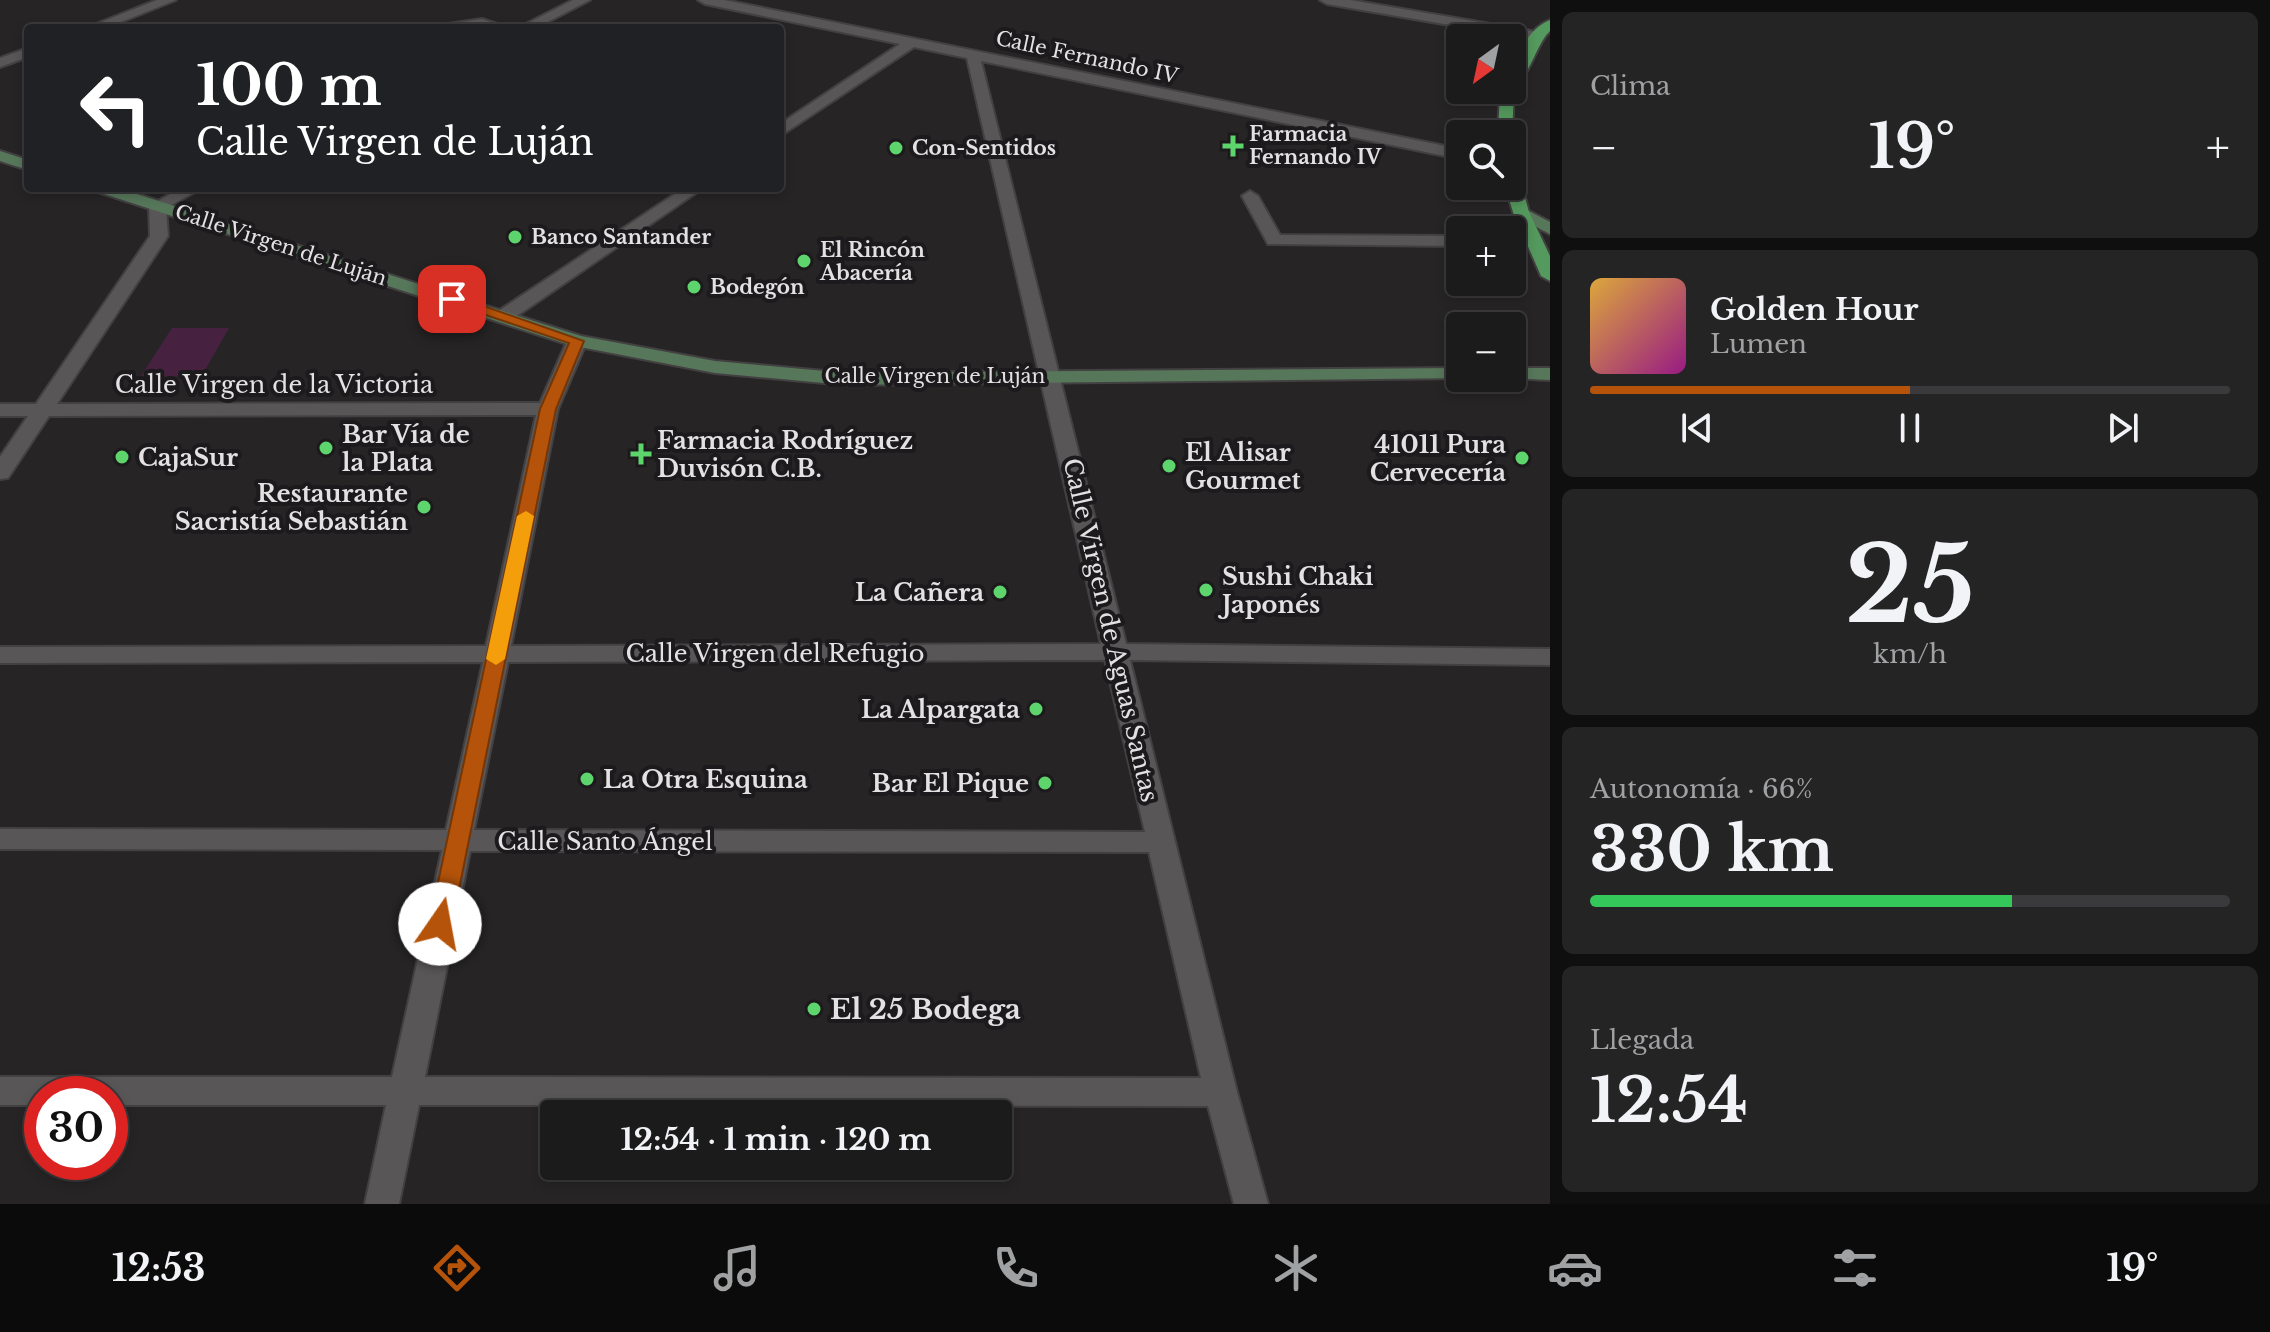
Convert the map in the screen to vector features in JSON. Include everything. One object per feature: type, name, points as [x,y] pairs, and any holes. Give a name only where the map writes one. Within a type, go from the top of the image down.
[{"type":"main road","points":[[1526,56],[1537,36],[1550,24]]},
{"type":"main road","points":[[0,156],[24,164]]},
{"type":"main road","name":"Calle Virgen de Luján","points":[[113,192],[577,341],[715,367],[846,379],[1446,374]]},
{"type":"main road","points":[[1518,200],[1550,276]]},
{"type":"main road","points":[[1521,212],[1550,229]]},
{"type":"main road","points":[[1526,374],[1550,374]]},
{"type":"street","points":[[120,0],[149,7]]},
{"type":"street","points":[[104,24],[169,0]]},
{"type":"street","points":[[533,24],[583,0]]},
{"type":"street","name":"Calle Fernando IV","points":[[705,0],[1446,151]]},
{"type":"street","points":[[1327,0],[1537,36]]},
{"type":"street","points":[[784,128],[912,42]]},
{"type":"street","points":[[0,63],[24,54]]},
{"type":"street","name":"Calle Virgen de Aguas Santas","points":[[973,55],[1221,1092],[1251,1204]]},
{"type":"street","points":[[0,473],[159,236],[157,206],[186,192]]},
{"type":"street","points":[[504,316],[689,192]]},
{"type":"street","points":[[1250,196],[1274,240],[1446,241]]},
{"type":"street","points":[[1526,242],[1534,242]]},
{"type":"street","points":[[382,1204],[548,409],[577,341]]},
{"type":"street","name":"Calle Virgen de la Victoria","points":[[0,410],[548,409]]},
{"type":"street","name":"Calle Virgen del Refugio","points":[[0,655],[1116,652],[1550,657]]},
{"type":"street","name":"Calle Santo Ángel","points":[[0,839],[1162,842]]},
{"type":"street","points":[[0,1091],[1221,1092]]},
{"type":"shaded area","points":[[172,328],[229,328],[201,377],[141,376]]},
{"type":"slow traffic","points":[[496,659],[526,516]]},
{"type":"place","name":"Farmacia Fernando IV","points":[[1233,146]]},
{"type":"place","name":"Con-Sentidos","points":[[896,148]]},
{"type":"place","name":"Banco Santander","points":[[515,237]]},
{"type":"place","name":"El Rincón Abacería","points":[[804,261]]},
{"type":"place","name":"Bodegón","points":[[694,287]]},
{"type":"place","name":"Bar Vía de la Plata","points":[[326,448]]},
{"type":"place","name":"Farmacia Rodríguez Duvisón C.B.","points":[[641,454]]},
{"type":"place","name":"CajaSur","points":[[122,457]]},
{"type":"place","name":"41011 Pura Cervecería","points":[[1522,458]]},
{"type":"place","name":"El Alisar Gourmet","points":[[1169,466]]},
{"type":"place","name":"Restaurante Sacristía Sebastián","points":[[424,507]]},
{"type":"place","name":"Sushi Chaki Japonés","points":[[1206,590]]},
{"type":"place","name":"La Cañera","points":[[1000,592]]},
{"type":"place","name":"La Alpargata","points":[[1036,709]]},
{"type":"place","name":"La Otra Esquina","points":[[587,779]]},
{"type":"place","name":"Bar El Pique","points":[[1045,783]]},
{"type":"place","name":"El 25 Bodega","points":[[814,1009]]},
{"type":"route","points":[[440,924],[548,409],[577,341],[452,299]]}]
